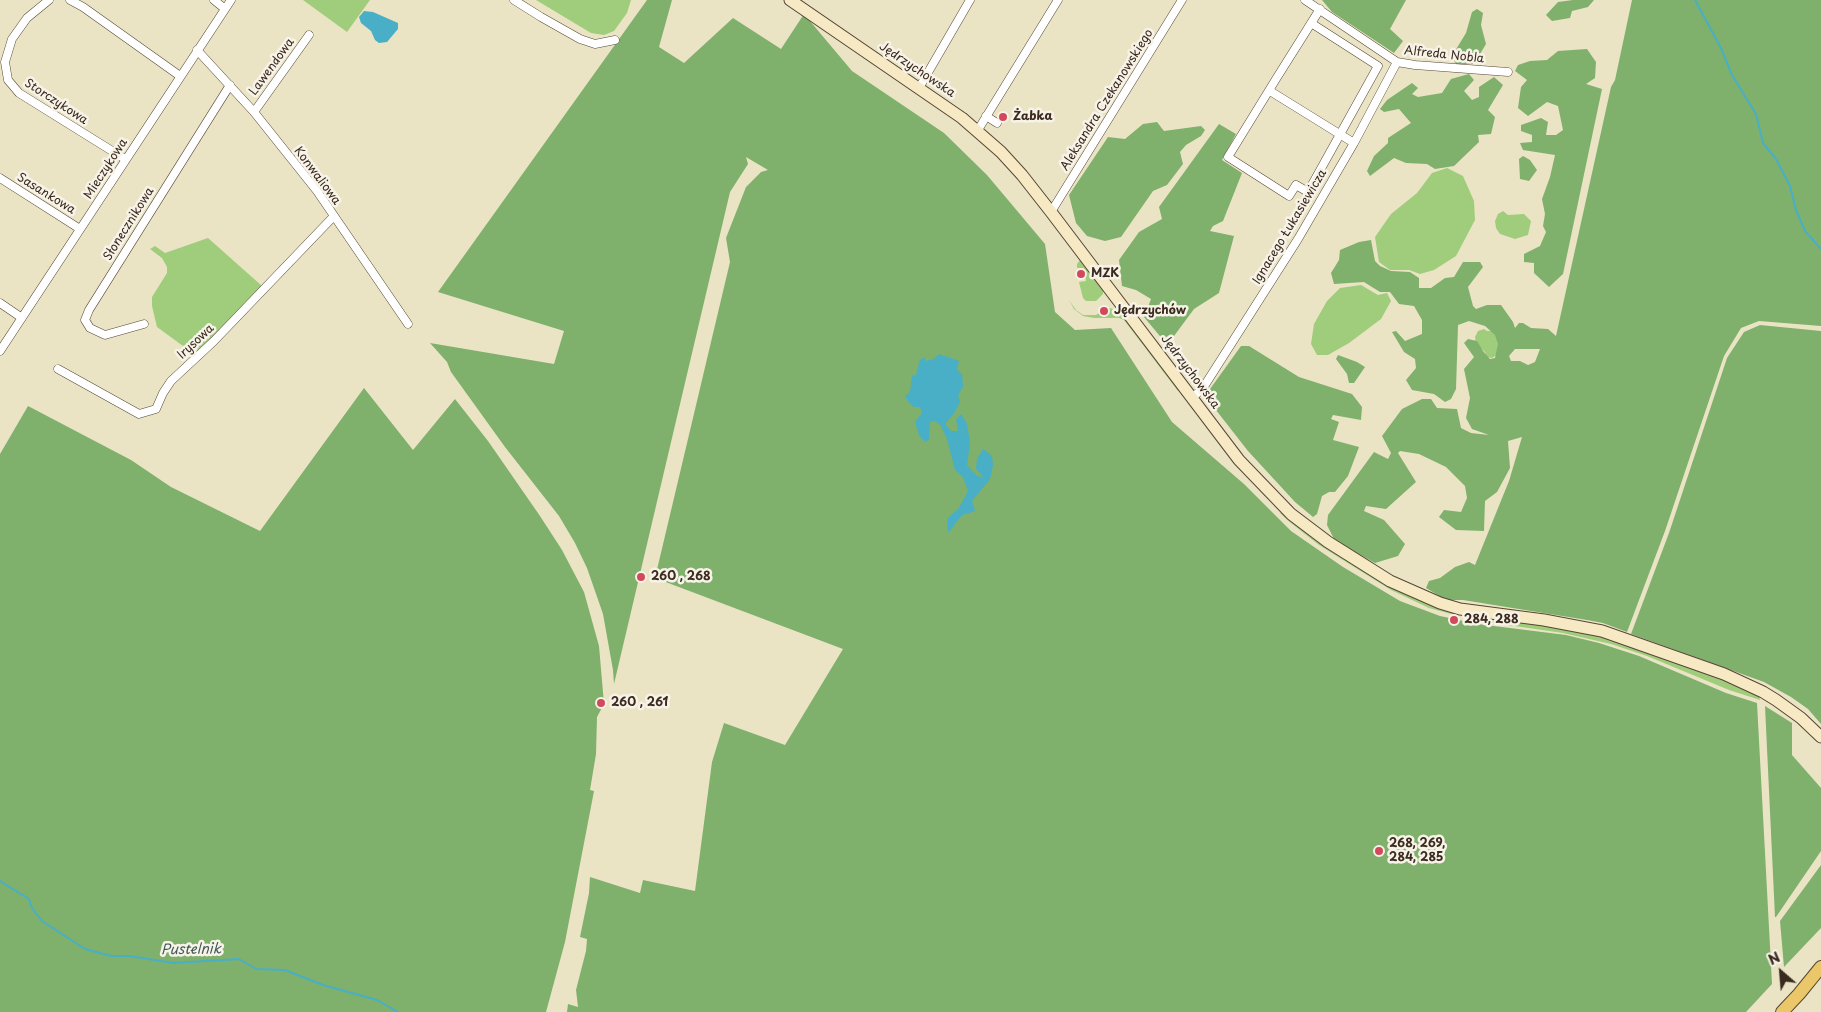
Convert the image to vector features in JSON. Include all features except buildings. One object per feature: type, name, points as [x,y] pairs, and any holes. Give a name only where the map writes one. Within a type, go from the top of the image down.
[{"type":"main road","name":"Jędrzychowska","points":[[790,0],[978,130],[1010,162],[1051,212],[1239,460],[1302,523],[1334,547],[1390,581],[1440,603],[1460,609],[1544,620],[1602,631],[1724,674],[1763,692],[1788,708],[1821,737]]},
{"type":"main road","points":[[1782,1012],[1821,967]]},
{"type":"main road","points":[[1799,994],[1821,977]]},
{"type":"street","name":"Storczykowa","points":[[48,0],[27,18],[12,39],[6,52],[5,62],[8,80],[19,92],[125,160]]},
{"type":"street","points":[[70,0],[84,7],[180,76]]},
{"type":"street","points":[[214,0],[225,9]]},
{"type":"street","name":"Mieczykowa","points":[[0,351],[231,0]]},
{"type":"street","points":[[514,0],[580,39],[595,44],[615,40]]},
{"type":"street","points":[[919,88],[970,0]]},
{"type":"street","points":[[978,130],[1058,0]]},
{"type":"street","name":"Aleksandra Czekanowskiego","points":[[1051,212],[1182,0]]},
{"type":"street","name":"Alfreda Nobla","points":[[1305,0],[1397,62],[1508,72]]},
{"type":"street","points":[[1311,23],[1378,66],[1308,192],[1296,185],[1289,196],[1228,157],[1270,91],[1311,23],[1320,9]]},
{"type":"street","name":"Lawendowa","points":[[254,112],[309,35]]},
{"type":"street","name":"Konwaliowa","points":[[197,50],[254,112],[317,192],[408,324]]},
{"type":"street","name":"Ignacego Łukasiewicza","points":[[1192,398],[1203,388],[1219,364],[1298,239],[1354,143],[1397,62]]},
{"type":"street","name":"Słonecznikowa","points":[[144,324],[105,335],[90,328],[85,320],[89,310],[230,85]]},
{"type":"street","points":[[1270,91],[1354,143]]},
{"type":"street","points":[[986,116],[997,123]]},
{"type":"street","name":"Sasankowa","points":[[0,178],[80,229]]},
{"type":"street","name":"Irysowa","points":[[58,369],[139,414],[156,410],[172,380],[214,342],[334,216]]},
{"type":"street","points":[[0,302],[22,318]]},
{"type":"green space","points":[[303,0],[370,0],[347,32]]},
{"type":"green space","points":[[536,0],[631,0],[627,13],[614,31],[604,35],[591,33]]},
{"type":"green space","points":[[647,0],[672,0],[659,47],[684,63],[733,18],[781,49],[804,14],[852,71],[944,133],[987,175],[1045,244],[1055,312],[1075,330],[1111,328],[1172,422],[1244,484],[1291,531],[1343,567],[1400,601],[1440,616],[1478,624],[1566,635],[1599,643],[1639,656],[1726,693],[1757,703],[1772,984],[1746,1012],[567,1012],[568,1004],[578,1007],[576,990],[586,951],[587,939],[580,937],[589,893],[590,877],[640,893],[643,880],[695,891],[712,762],[724,723],[785,745],[843,649],[655,578],[730,262],[726,238],[746,187],[761,172],[768,170],[746,157],[748,164],[730,192],[614,684],[603,614],[587,568],[575,543],[559,516],[505,447],[451,372],[447,362],[430,343],[554,364],[564,331],[438,292]]},
{"type":"green space","points":[[1322,0],[1406,0],[1390,29],[1403,41],[1394,53],[1332,12]]},
{"type":"green space","points":[[1594,0],[1588,7],[1572,11],[1570,18],[1552,21],[1546,15],[1558,2]]},
{"type":"green space","points":[[1632,0],[1821,0],[1821,326],[1759,321],[1741,328],[1724,356],[1665,531],[1627,632],[1603,623],[1587,620],[1463,600],[1446,600],[1426,588],[1429,581],[1440,578],[1455,567],[1469,562],[1475,565],[1509,481],[1522,437],[1508,441],[1510,468],[1497,492],[1485,501],[1484,531],[1456,530],[1439,517],[1444,510],[1461,512],[1467,498],[1465,486],[1446,467],[1419,454],[1400,451],[1398,453],[1416,482],[1386,509],[1366,506],[1364,511],[1384,520],[1405,544],[1398,556],[1375,563],[1335,541],[1327,525],[1328,515],[1374,452],[1388,459],[1391,453],[1382,436],[1402,409],[1422,399],[1431,399],[1437,408],[1457,409],[1461,428],[1471,433],[1489,435],[1472,429],[1466,418],[1470,398],[1464,369],[1474,357],[1464,343],[1468,339],[1477,341],[1490,359],[1495,358],[1498,344],[1495,335],[1485,326],[1469,321],[1458,325],[1456,389],[1451,399],[1445,402],[1434,394],[1412,390],[1406,380],[1416,368],[1415,359],[1404,352],[1392,332],[1396,331],[1405,341],[1422,334],[1422,320],[1414,306],[1399,304],[1390,292],[1380,292],[1364,282],[1334,284],[1331,273],[1339,260],[1340,250],[1359,242],[1371,240],[1375,261],[1380,266],[1391,271],[1410,272],[1419,278],[1419,288],[1431,288],[1445,278],[1454,277],[1463,262],[1480,262],[1483,267],[1468,287],[1473,306],[1476,309],[1487,305],[1501,305],[1515,328],[1519,323],[1523,323],[1531,328],[1548,329],[1556,336],[1611,87],[1615,80]],"holes":[[[1515,349],[1540,349],[1535,362],[1528,365],[1520,361],[1511,361],[1509,356]]]},
{"type":"green space","points":[[1477,9],[1483,13],[1481,25],[1486,44],[1474,64],[1456,64],[1452,56],[1466,33],[1472,12]]},
{"type":"green space","points":[[1587,49],[1596,62],[1595,78],[1586,84],[1602,89],[1563,274],[1549,287],[1534,273],[1534,263],[1524,262],[1524,254],[1540,246],[1546,232],[1543,226],[1545,214],[1542,199],[1555,155],[1523,150],[1520,143],[1532,142],[1532,135],[1521,131],[1521,125],[1541,118],[1548,122],[1546,135],[1556,135],[1563,130],[1558,106],[1547,102],[1528,116],[1518,108],[1521,87],[1527,80],[1515,71],[1518,65],[1530,61],[1547,60],[1558,51]]},
{"type":"green space","points":[[1469,74],[1474,80],[1464,91],[1472,100],[1479,97],[1479,87],[1494,77],[1503,85],[1488,110],[1495,117],[1491,134],[1478,135],[1479,142],[1454,166],[1435,169],[1427,164],[1406,163],[1394,158],[1370,176],[1367,171],[1374,156],[1388,143],[1388,138],[1411,123],[1399,109],[1384,112],[1380,109],[1387,100],[1412,83],[1418,88],[1412,94],[1418,97],[1442,93],[1451,79]]},
{"type":"green space","points":[[1157,122],[1164,131],[1201,126],[1205,130],[1201,136],[1186,145],[1180,152],[1183,164],[1167,185],[1153,191],[1121,237],[1105,241],[1087,236],[1076,223],[1069,195],[1108,137],[1125,139],[1143,124]]},
{"type":"green space","points":[[1219,124],[1236,134],[1222,160],[1242,173],[1223,221],[1213,226],[1210,231],[1234,236],[1219,293],[1194,309],[1174,336],[1164,341],[1144,317],[1151,299],[1136,290],[1122,286],[1119,260],[1139,232],[1162,219],[1159,207]]},
{"type":"green space","points":[[1523,156],[1530,160],[1537,170],[1529,181],[1520,179],[1519,159]]},
{"type":"green space","points":[[1447,168],[1463,176],[1474,201],[1475,220],[1456,256],[1434,270],[1420,274],[1409,270],[1390,270],[1379,262],[1375,237],[1391,214],[1417,193],[1432,173]]},
{"type":"green space","points":[[1503,211],[1508,215],[1524,214],[1531,221],[1528,235],[1515,239],[1500,234],[1496,228],[1495,221],[1498,214]]},
{"type":"green space","points":[[208,238],[262,286],[200,350],[183,346],[157,327],[152,297],[167,273],[167,267],[162,258],[150,249],[155,246],[165,253]]},
{"type":"green space","points":[[1080,260],[1082,260],[1103,289],[1103,294],[1096,301],[1086,301],[1083,298],[1079,282],[1086,281],[1084,268],[1077,268]]},
{"type":"green space","points":[[1361,285],[1378,295],[1387,293],[1391,301],[1381,319],[1349,343],[1328,355],[1317,355],[1311,344],[1314,324],[1327,301],[1340,288]]},
{"type":"green space","points":[[1069,300],[1076,310],[1083,315],[1096,315],[1108,308],[1119,310],[1181,389],[1178,391],[1124,320],[1119,318],[1083,316],[1074,309]]},
{"type":"green space","points":[[1760,325],[1821,331],[1821,724],[1808,709],[1764,682],[1631,634],[1669,533],[1727,358],[1744,332]]},
{"type":"green space","points":[[1484,329],[1495,331],[1502,342],[1497,355],[1492,358],[1487,357],[1485,352],[1476,344],[1475,337],[1478,331]]},
{"type":"green space","points":[[1241,346],[1249,346],[1299,377],[1352,394],[1362,407],[1361,420],[1333,415],[1331,419],[1339,422],[1333,440],[1359,447],[1348,476],[1335,492],[1329,492],[1322,496],[1317,514],[1313,517],[1295,502],[1248,451],[1205,396]]},
{"type":"green space","points":[[1338,355],[1365,367],[1354,383],[1349,383],[1347,374],[1336,359]]},
{"type":"green space","points":[[364,388],[413,450],[455,399],[488,441],[540,516],[562,550],[584,592],[599,646],[604,704],[597,717],[596,754],[590,790],[594,791],[565,942],[546,1012],[0,1012],[0,454],[28,406],[131,460],[171,487],[260,531]]},
{"type":"green space","points":[[1282,512],[1452,611],[1455,615],[1429,608],[1391,590],[1319,545],[1280,513]]},
{"type":"green space","points":[[1463,614],[1587,631],[1651,651],[1758,693],[1760,700],[1729,690],[1647,656],[1611,644],[1563,633],[1473,620],[1463,617]]},
{"type":"green space","points":[[1765,706],[1792,723],[1792,755],[1821,788],[1821,851],[1776,917],[1775,917]]},
{"type":"green space","points":[[1821,865],[1821,928],[1784,967],[1780,921]]},
{"type":"water","points":[[364,11],[373,12],[398,23],[398,29],[387,42],[379,43],[375,40],[371,31],[361,23],[359,17]]},
{"type":"water","points":[[939,354],[959,361],[957,370],[962,374],[963,386],[958,396],[960,402],[955,412],[945,424],[951,431],[958,431],[956,419],[961,414],[967,424],[970,443],[967,465],[977,476],[983,477],[976,469],[977,459],[983,449],[992,456],[993,465],[990,479],[972,501],[975,511],[962,515],[948,533],[947,519],[959,508],[968,491],[963,477],[955,470],[947,439],[941,426],[935,421],[930,422],[929,440],[925,442],[919,435],[915,422],[922,413],[920,407],[914,407],[905,396],[910,392],[912,376],[916,375],[920,360],[925,357],[925,361],[934,359]]},
{"type":"waterway","points":[[1695,0],[1721,48],[1732,75],[1756,114],[1763,143],[1776,159],[1790,186],[1796,210],[1805,231],[1821,249]]},
{"type":"waterway","name":"Pustelnik","points":[[0,881],[29,899],[32,908],[42,921],[85,949],[111,956],[130,956],[173,963],[239,959],[256,969],[285,970],[323,985],[377,1000],[398,1012]]},
{"type":"place","name":"Żabka","points":[[1003,117]]},
{"type":"place","name":"MZK","points":[[1081,274]]},
{"type":"place","name":"Jędrzychów","points":[[1104,311]]},
{"type":"place","name":"260 , 268","points":[[641,577]]},
{"type":"place","name":"284, 288","points":[[1454,620]]},
{"type":"place","name":"260 , 261","points":[[601,703]]},
{"type":"place","name":"268, 269, 284, 285","points":[[1379,851]]}]
